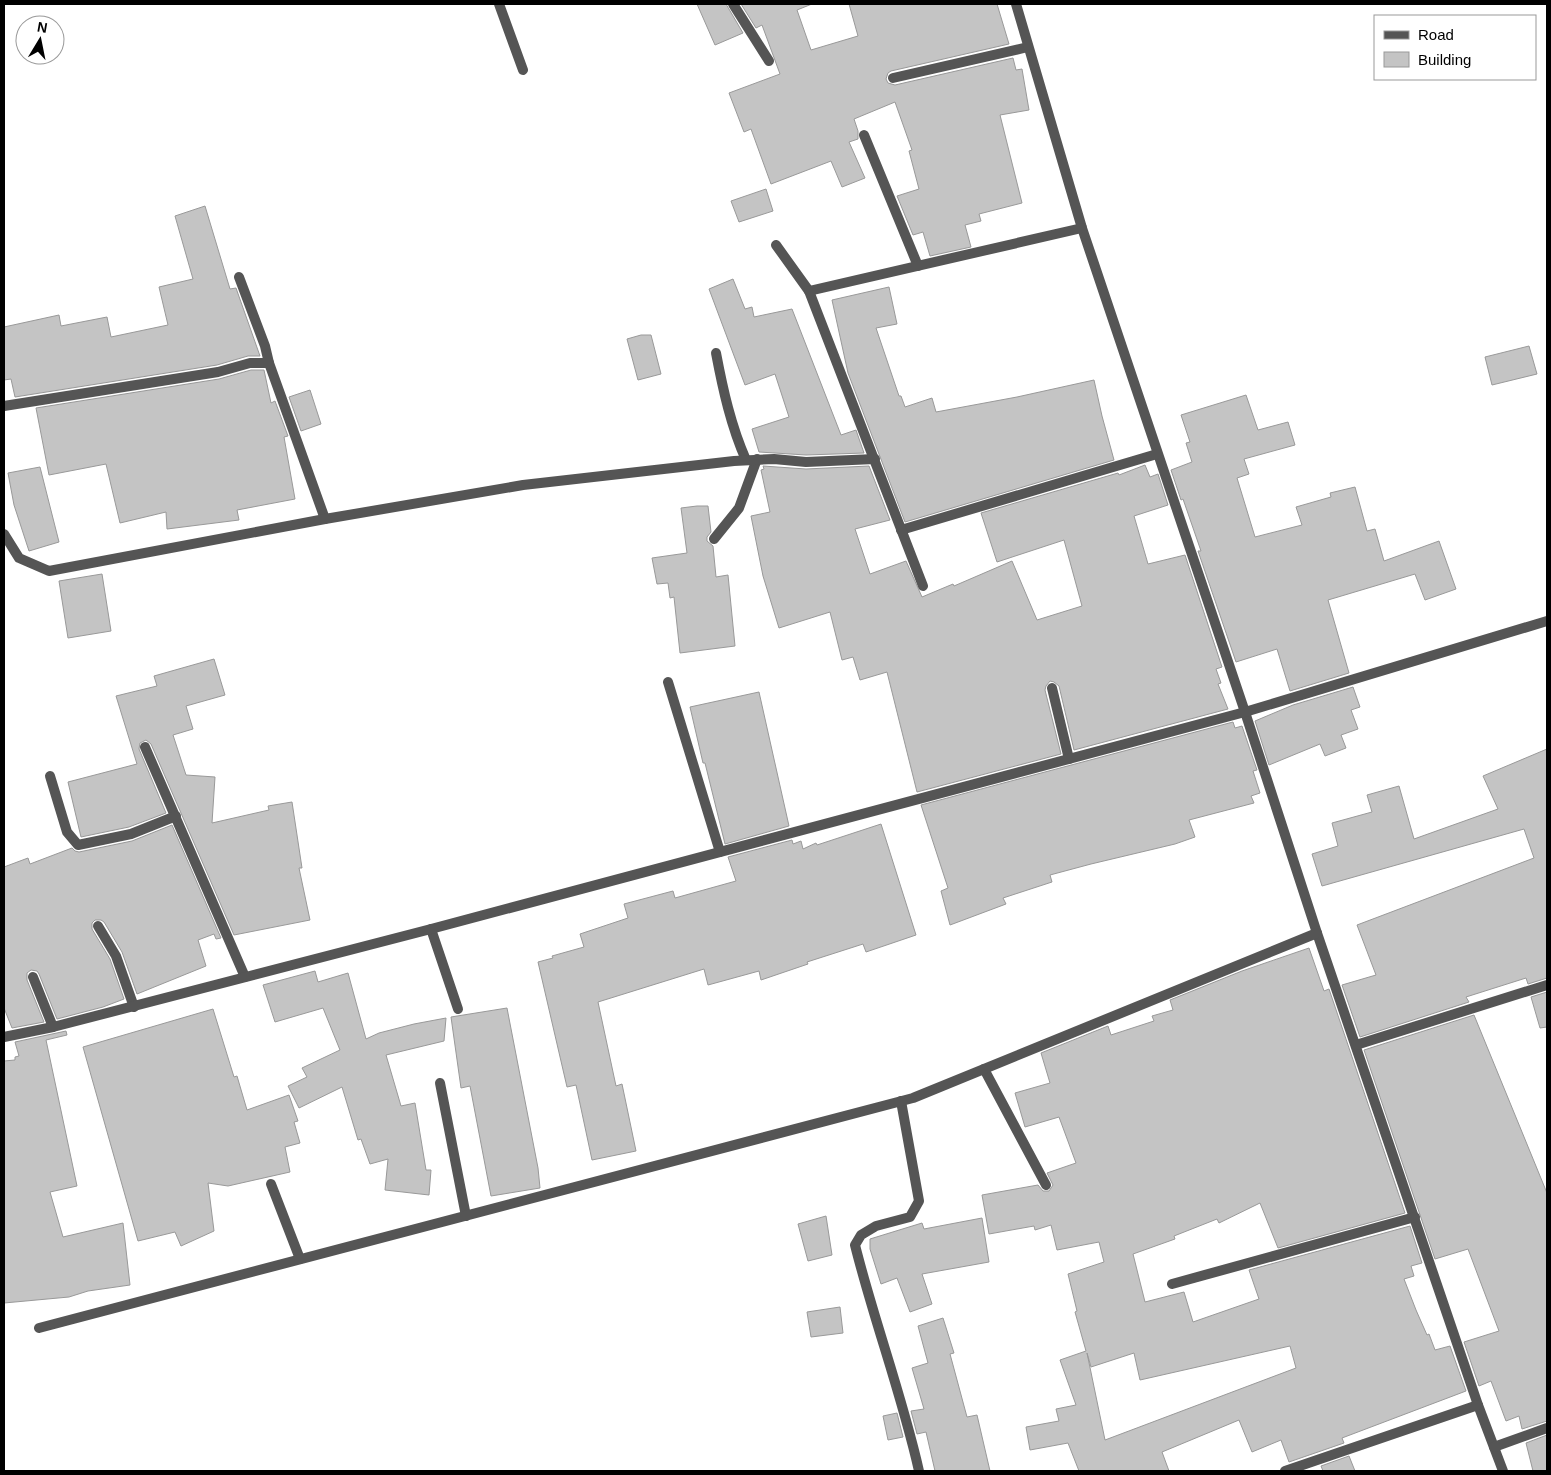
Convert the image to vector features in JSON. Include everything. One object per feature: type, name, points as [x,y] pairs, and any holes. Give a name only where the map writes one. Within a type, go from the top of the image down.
[{"type":"street","points":[[499,4],[523,70]]},
{"type":"street","points":[[733,4],[769,61]]},
{"type":"street","points":[[1016,4],[1082,228],[1318,933],[1478,1405],[1503,1471]]},
{"type":"street","points":[[893,78],[1028,47]]},
{"type":"street","points":[[864,135],[918,266]]},
{"type":"street","points":[[809,292],[1082,228]]},
{"type":"street","points":[[776,245],[809,292],[923,586]]},
{"type":"street","points":[[239,277],[325,519]]},
{"type":"street","points":[[716,354],[725,397],[738,443],[751,460]]},
{"type":"street","points":[[4,406],[218,372],[250,363],[269,363]]},
{"type":"street","points":[[901,530],[1158,454]]},
{"type":"street","points":[[4,534],[19,558],[49,571],[325,519],[523,485],[751,460],[774,459],[806,462],[875,459]]},
{"type":"street","points":[[714,539],[739,508],[751,460]]},
{"type":"street","points":[[4,1038],[134,1007],[431,929],[1245,712],[1547,621]]},
{"type":"street","points":[[668,682],[720,852]]},
{"type":"street","points":[[1052,688],[1069,759]]},
{"type":"street","points":[[145,747],[245,977]]},
{"type":"street","points":[[50,776],[67,832],[78,845],[132,834],[176,816]]},
{"type":"street","points":[[98,926],[116,956],[134,1007]]},
{"type":"street","points":[[431,929],[458,1009]]},
{"type":"street","points":[[39,1328],[901,1101],[1318,933]]},
{"type":"street","points":[[33,977],[54,1027]]},
{"type":"street","points":[[1356,1045],[1547,986]]},
{"type":"street","points":[[984,1069],[1046,1185]]},
{"type":"street","points":[[440,1084],[466,1216]]},
{"type":"street","points":[[901,1101],[919,1202],[910,1217],[876,1226],[860,1235],[855,1245],[866,1288],[893,1372],[919,1471]]},
{"type":"street","points":[[271,1184],[300,1259]]},
{"type":"street","points":[[1172,1284],[1415,1217]]},
{"type":"street","points":[[1285,1471],[1478,1405]]},
{"type":"street","points":[[1494,1447],[1547,1428]]},
{"type":"building","points":[[697,4],[726,4],[743,33],[715,45]]},
{"type":"building","points":[[741,4],[812,4],[797,10],[811,50],[858,36],[849,4],[997,4],[1009,44],[891,71],[886,79],[888,83],[895,85],[1013,58],[1016,70],[1022,69],[1029,110],[1000,115],[1022,203],[979,214],[981,221],[965,225],[971,247],[930,256],[923,232],[913,235],[897,196],[919,189],[909,151],[912,150],[895,102],[854,119],[858,131],[858,139],[849,142],[865,178],[842,187],[831,161],[771,184],[751,129],[744,132],[729,93],[780,74],[762,25],[756,28]]},
{"type":"building","points":[[766,189],[773,211],[739,222],[731,201]]},
{"type":"building","points":[[205,206],[230,289],[236,288],[260,356],[248,356],[217,365],[15,397],[11,379],[4,380],[4,327],[59,315],[61,326],[107,317],[111,337],[168,325],[159,287],[193,279],[175,216]]},
{"type":"building","points":[[733,279],[745,309],[752,307],[754,317],[792,309],[841,435],[856,430],[864,453],[806,455],[759,452],[752,429],[789,417],[775,374],[745,385],[709,289]]},
{"type":"building","points":[[889,287],[897,324],[876,328],[899,396],[901,396],[905,407],[932,398],[936,412],[1094,380],[1114,460],[905,522],[848,373],[832,300]]},
{"type":"building","points":[[641,335],[651,335],[661,374],[638,380],[627,339]]},
{"type":"building","points":[[1529,346],[1537,374],[1492,385],[1485,357]]},
{"type":"building","points":[[251,370],[264,370],[271,403],[275,401],[288,436],[284,437],[295,499],[237,510],[239,520],[167,529],[166,512],[120,523],[106,464],[49,475],[36,408],[219,379]]},
{"type":"building","points":[[310,390],[321,424],[301,431],[289,397]]},
{"type":"building","points":[[1246,395],[1258,430],[1288,422],[1295,445],[1244,459],[1249,474],[1237,478],[1255,537],[1302,525],[1296,507],[1331,497],[1330,493],[1355,487],[1367,531],[1375,529],[1384,561],[1439,541],[1456,589],[1425,600],[1415,574],[1328,600],[1349,673],[1290,691],[1277,649],[1236,662],[1198,551],[1201,551],[1171,470],[1192,462],[1186,443],[1190,442],[1181,415]]},
{"type":"building","points":[[1145,465],[1150,477],[1158,474],[1168,505],[1134,516],[1148,564],[1185,555],[1222,667],[1216,669],[1221,683],[1218,684],[1228,709],[1074,750],[1059,686],[1050,681],[1045,690],[1061,754],[917,792],[887,672],[860,680],[853,657],[842,660],[830,612],[779,628],[763,576],[751,516],[770,512],[761,470],[764,469],[763,466],[806,469],[869,466],[890,520],[855,529],[870,574],[906,561],[922,597],[953,584],[954,586],[1012,561],[1037,620],[1082,606],[1064,540],[997,562],[981,513],[1118,473],[1119,475]]},
{"type":"building","points":[[40,467],[59,542],[29,551],[14,505],[8,473]]},
{"type":"building","points":[[708,506],[711,532],[707,537],[707,541],[713,546],[716,577],[728,575],[735,646],[680,653],[674,597],[670,598],[668,583],[657,584],[652,558],[687,553],[681,508]]},
{"type":"building","points":[[102,574],[111,631],[68,638],[59,581]]},
{"type":"building","points":[[214,659],[225,695],[186,706],[193,729],[173,735],[186,775],[215,777],[212,823],[269,810],[268,806],[292,802],[302,868],[299,868],[310,920],[234,935],[151,744],[146,740],[140,743],[139,749],[166,813],[129,827],[81,837],[68,782],[137,764],[116,696],[157,686],[154,676]]},
{"type":"building","points":[[1353,687],[1360,707],[1351,710],[1358,729],[1341,735],[1346,748],[1325,756],[1320,744],[1269,765],[1255,721],[1293,705]]},
{"type":"building","points":[[759,692],[789,826],[725,844],[690,707]]},
{"type":"building","points":[[1233,722],[1235,728],[1242,726],[1257,770],[1253,771],[1260,793],[1251,796],[1254,803],[1189,820],[1195,837],[1175,844],[1050,875],[1052,882],[1003,898],[1006,904],[950,925],[941,891],[948,888],[921,805]]},
{"type":"building","points":[[1547,749],[1547,978],[1528,984],[1526,978],[1466,997],[1469,1002],[1360,1037],[1342,985],[1376,975],[1357,925],[1534,858],[1524,829],[1322,886],[1312,854],[1338,846],[1332,823],[1372,812],[1367,795],[1399,786],[1414,839],[1498,809],[1483,776]]},
{"type":"building","points":[[881,824],[916,935],[866,952],[863,944],[807,962],[808,964],[761,980],[759,971],[708,985],[704,969],[598,1002],[616,1086],[622,1084],[636,1151],[592,1160],[576,1085],[567,1087],[538,962],[584,947],[580,934],[628,918],[624,904],[673,891],[675,898],[736,881],[728,857],[792,840],[793,844],[801,841],[803,849],[816,843],[817,845]]},
{"type":"building","points":[[172,825],[221,938],[216,939],[214,934],[198,940],[206,966],[137,994],[122,952],[104,922],[95,920],[92,923],[92,929],[110,959],[124,999],[103,1007],[57,1019],[39,974],[37,971],[31,970],[27,973],[27,980],[44,1022],[12,1028],[4,1008],[4,867],[28,858],[30,864],[72,848],[79,852],[132,841]]},
{"type":"building","points":[[1309,948],[1324,991],[1329,989],[1405,1213],[1278,1248],[1260,1203],[1219,1223],[1217,1219],[1174,1236],[1175,1239],[1133,1254],[1145,1302],[1184,1292],[1193,1322],[1259,1299],[1249,1270],[1410,1226],[1422,1263],[1411,1266],[1414,1276],[1404,1279],[1435,1350],[1450,1346],[1466,1391],[1342,1438],[1344,1443],[1289,1462],[1281,1440],[1252,1452],[1239,1420],[1162,1452],[1169,1471],[1079,1471],[1068,1443],[1030,1450],[1026,1427],[1059,1421],[1056,1409],[1076,1405],[1060,1360],[1086,1351],[1075,1312],[1077,1311],[1068,1274],[1104,1262],[1099,1242],[1057,1250],[1051,1225],[1035,1230],[1034,1226],[989,1234],[982,1195],[1038,1185],[1043,1191],[1049,1191],[1053,1185],[1047,1173],[1076,1163],[1059,1117],[1025,1127],[1015,1093],[1050,1083],[1041,1053],[1108,1026],[1111,1035],[1154,1021],[1152,1016],[1173,1010],[1170,1000],[1242,971]],"holes":[[[1290,1346],[1296,1368],[1105,1440],[1087,1353],[1091,1367],[1134,1353],[1140,1380]]]},
{"type":"building","points":[[315,971],[318,982],[348,973],[366,1039],[379,1033],[446,1018],[444,1041],[386,1055],[401,1106],[415,1103],[426,1170],[431,1170],[429,1195],[385,1190],[388,1159],[370,1164],[361,1139],[358,1140],[342,1087],[299,1108],[288,1086],[307,1077],[302,1068],[340,1050],[323,1008],[275,1022],[263,985]]},
{"type":"building","points":[[1547,992],[1547,1027],[1540,1028],[1531,997]]},
{"type":"building","points":[[507,1008],[538,1168],[540,1188],[491,1196],[470,1086],[461,1088],[451,1017]]},
{"type":"building","points":[[213,1009],[234,1077],[237,1076],[247,1110],[289,1095],[298,1121],[294,1122],[300,1143],[285,1147],[290,1172],[228,1186],[208,1183],[214,1231],[181,1246],[175,1232],[138,1241],[83,1047]]},
{"type":"building","points":[[1474,1015],[1547,1193],[1547,1421],[1522,1429],[1519,1416],[1506,1421],[1491,1381],[1479,1386],[1464,1342],[1499,1331],[1468,1249],[1435,1259],[1364,1050]]},
{"type":"building","points":[[66,1031],[67,1035],[46,1040],[77,1186],[50,1192],[63,1237],[123,1223],[130,1285],[88,1291],[69,1297],[4,1303],[4,1061],[15,1060],[15,1057],[19,1056],[15,1042]]},
{"type":"building","points":[[826,1216],[832,1255],[808,1261],[798,1224]]},
{"type":"building","points":[[982,1218],[989,1262],[922,1274],[932,1304],[910,1312],[897,1278],[881,1284],[870,1249],[870,1239],[922,1223],[924,1229]]},
{"type":"building","points":[[840,1307],[843,1333],[811,1337],[807,1312]]},
{"type":"building","points":[[943,1318],[954,1353],[950,1354],[967,1417],[977,1415],[990,1471],[935,1471],[926,1432],[917,1434],[911,1411],[924,1409],[912,1368],[928,1363],[918,1326]]},
{"type":"building","points":[[897,1413],[903,1437],[888,1440],[883,1416]]},
{"type":"building","points":[[1547,1435],[1547,1471],[1533,1471],[1526,1443]]},
{"type":"building","points":[[1349,1456],[1355,1471],[1323,1471],[1321,1466]]}]
